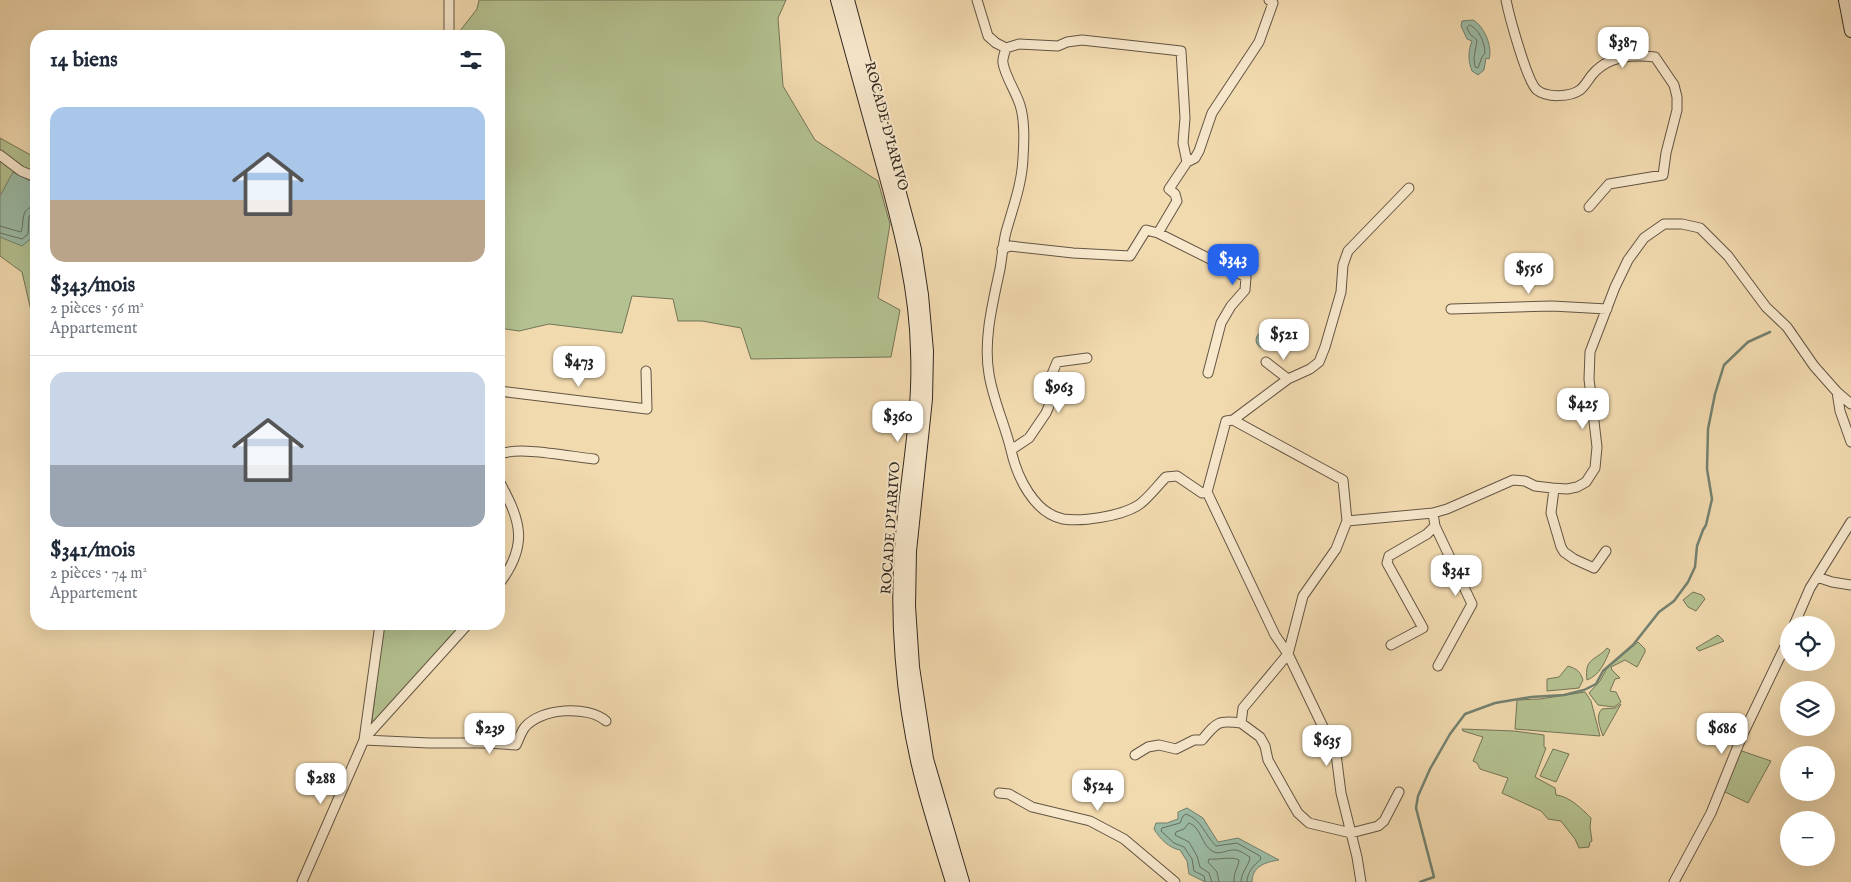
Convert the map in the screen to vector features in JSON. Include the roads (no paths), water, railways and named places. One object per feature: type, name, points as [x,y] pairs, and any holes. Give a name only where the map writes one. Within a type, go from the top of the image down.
[{"type":"main road","name":"ROCADE D'IARIVO","points":[[837,0],[905,250],[913,298],[918,352],[916,400],[901,550],[900,604],[903,664],[909,718],[918,765],[952,882]]},
{"type":"main road","name":"ROCADE D'IARIVO","points":[[848,0],[915,249],[922,295],[927,351],[926,399],[910,551],[909,606],[913,667],[927,759],[963,882]]},
{"type":"main road","points":[[1845,0],[1851,32]]},
{"type":"street","points":[[449,0],[449,30]]},
{"type":"street","points":[[977,0],[988,36],[1006,48],[1019,44],[1058,46],[1067,42],[1082,40],[1181,52],[1186,118],[1183,143],[1187,162]]},
{"type":"street","points":[[1158,233],[1177,201],[1175,194],[1169,189],[1187,162],[1194,158],[1199,151],[1212,113],[1259,42],[1273,3],[1269,0]]},
{"type":"street","points":[[1506,0],[1517,42],[1535,89],[1543,94],[1570,95],[1582,89],[1591,75],[1612,59],[1645,55],[1654,56],[1674,85],[1677,97],[1677,110],[1666,153],[1663,175],[1609,184],[1589,207]]},
{"type":"street","points":[[1006,48],[1003,62],[1020,106],[1023,122],[1023,158],[1015,204],[1002,249],[994,293],[988,364],[992,387],[1011,450],[1013,463],[1038,505],[1055,517],[1081,520],[1122,512],[1138,506],[1166,477],[1177,476],[1202,493],[1207,492]]},
{"type":"street","points":[[0,155],[20,171],[30,175]]},
{"type":"street","points":[[1361,882],[1341,793],[1336,754],[1288,654],[1274,635],[1207,492],[1226,421],[1233,420],[1288,379],[1310,369],[1319,362],[1341,292],[1342,265],[1348,251],[1409,188]]},
{"type":"street","points":[[1347,521],[1433,513],[1448,509],[1513,480],[1525,481],[1535,486],[1567,489],[1577,487],[1586,482],[1595,468],[1597,447],[1588,365],[1590,352],[1628,260],[1644,238],[1664,224],[1682,224],[1700,228],[1728,256],[1766,307],[1787,327],[1814,366],[1837,392],[1851,404]]},
{"type":"street","points":[[1002,249],[1010,246],[1073,253],[1130,256],[1146,230],[1158,233],[1246,277],[1245,290],[1231,306],[1221,323],[1208,373]]},
{"type":"street","points":[[1451,309],[1552,306],[1607,309]]},
{"type":"street","points":[[1011,450],[1029,438],[1046,413],[1049,406],[1050,379],[1057,362],[1087,358]]},
{"type":"street","points":[[1266,362],[1288,379]]},
{"type":"street","points":[[505,392],[647,409],[646,371]]},
{"type":"street","points":[[1837,392],[1840,411],[1851,442]]},
{"type":"street","points":[[1233,420],[1343,480],[1347,521],[1336,549],[1304,596],[1288,654],[1243,708],[1241,723]]},
{"type":"street","points":[[505,452],[518,451],[594,459]]},
{"type":"street","points":[[1554,488],[1551,518],[1564,552],[1574,560],[1594,568],[1606,551]]},
{"type":"street","points":[[505,492],[513,507],[520,535],[515,557],[505,574]]},
{"type":"street","points":[[1433,513],[1435,526],[1472,604],[1438,666]]},
{"type":"street","points":[[1798,616],[1810,588],[1851,522]]},
{"type":"street","points":[[1391,645],[1423,628],[1386,563],[1389,556],[1427,534],[1435,526]]},
{"type":"street","points":[[1817,577],[1851,585]]},
{"type":"street","points":[[302,882],[364,740],[379,630]]},
{"type":"street","points":[[364,740],[463,630]]},
{"type":"street","points":[[1674,882],[1711,813],[1742,736],[1780,657]]},
{"type":"street","points":[[364,740],[516,745],[523,728],[537,717],[548,713],[558,711],[591,713],[601,716],[606,721]]},
{"type":"street","points":[[1135,755],[1148,747],[1159,745],[1176,749],[1194,740],[1202,740],[1211,729],[1223,721],[1241,723],[1260,737],[1265,746],[1268,760],[1298,813],[1309,823],[1351,834],[1378,826],[1384,821],[1399,792]]},
{"type":"street","points":[[999,793],[1009,794],[1032,807],[1090,821],[1124,840],[1175,882]]},
{"type":"water","points":[[1473,20],[1481,27],[1487,37],[1490,49],[1489,59],[1486,58],[1484,70],[1478,75],[1472,71],[1469,60],[1472,41],[1467,39],[1461,26],[1462,21]]},
{"type":"water","points":[[13,172],[30,181],[30,239],[22,246],[0,237],[0,196]]},
{"type":"water","points":[[1264,332],[1272,340],[1264,348],[1256,340]]},
{"type":"water","points":[[1187,808],[1203,818],[1218,842],[1238,838],[1279,860],[1269,862],[1257,869],[1254,872],[1252,882],[1205,882],[1189,874],[1187,861],[1180,850],[1165,842],[1154,829],[1156,823],[1167,823],[1178,819],[1178,812]]},
{"type":"waterway","points":[[1420,882],[1434,877],[1416,808],[1418,796],[1430,769],[1450,734],[1465,714],[1495,703],[1531,697],[1564,695],[1584,690],[1596,684],[1603,671],[1633,645],[1659,612],[1674,601],[1688,582],[1695,567],[1697,546],[1706,525],[1712,499],[1707,469],[1708,429],[1715,394],[1724,365],[1748,342],[1770,332]]}]
